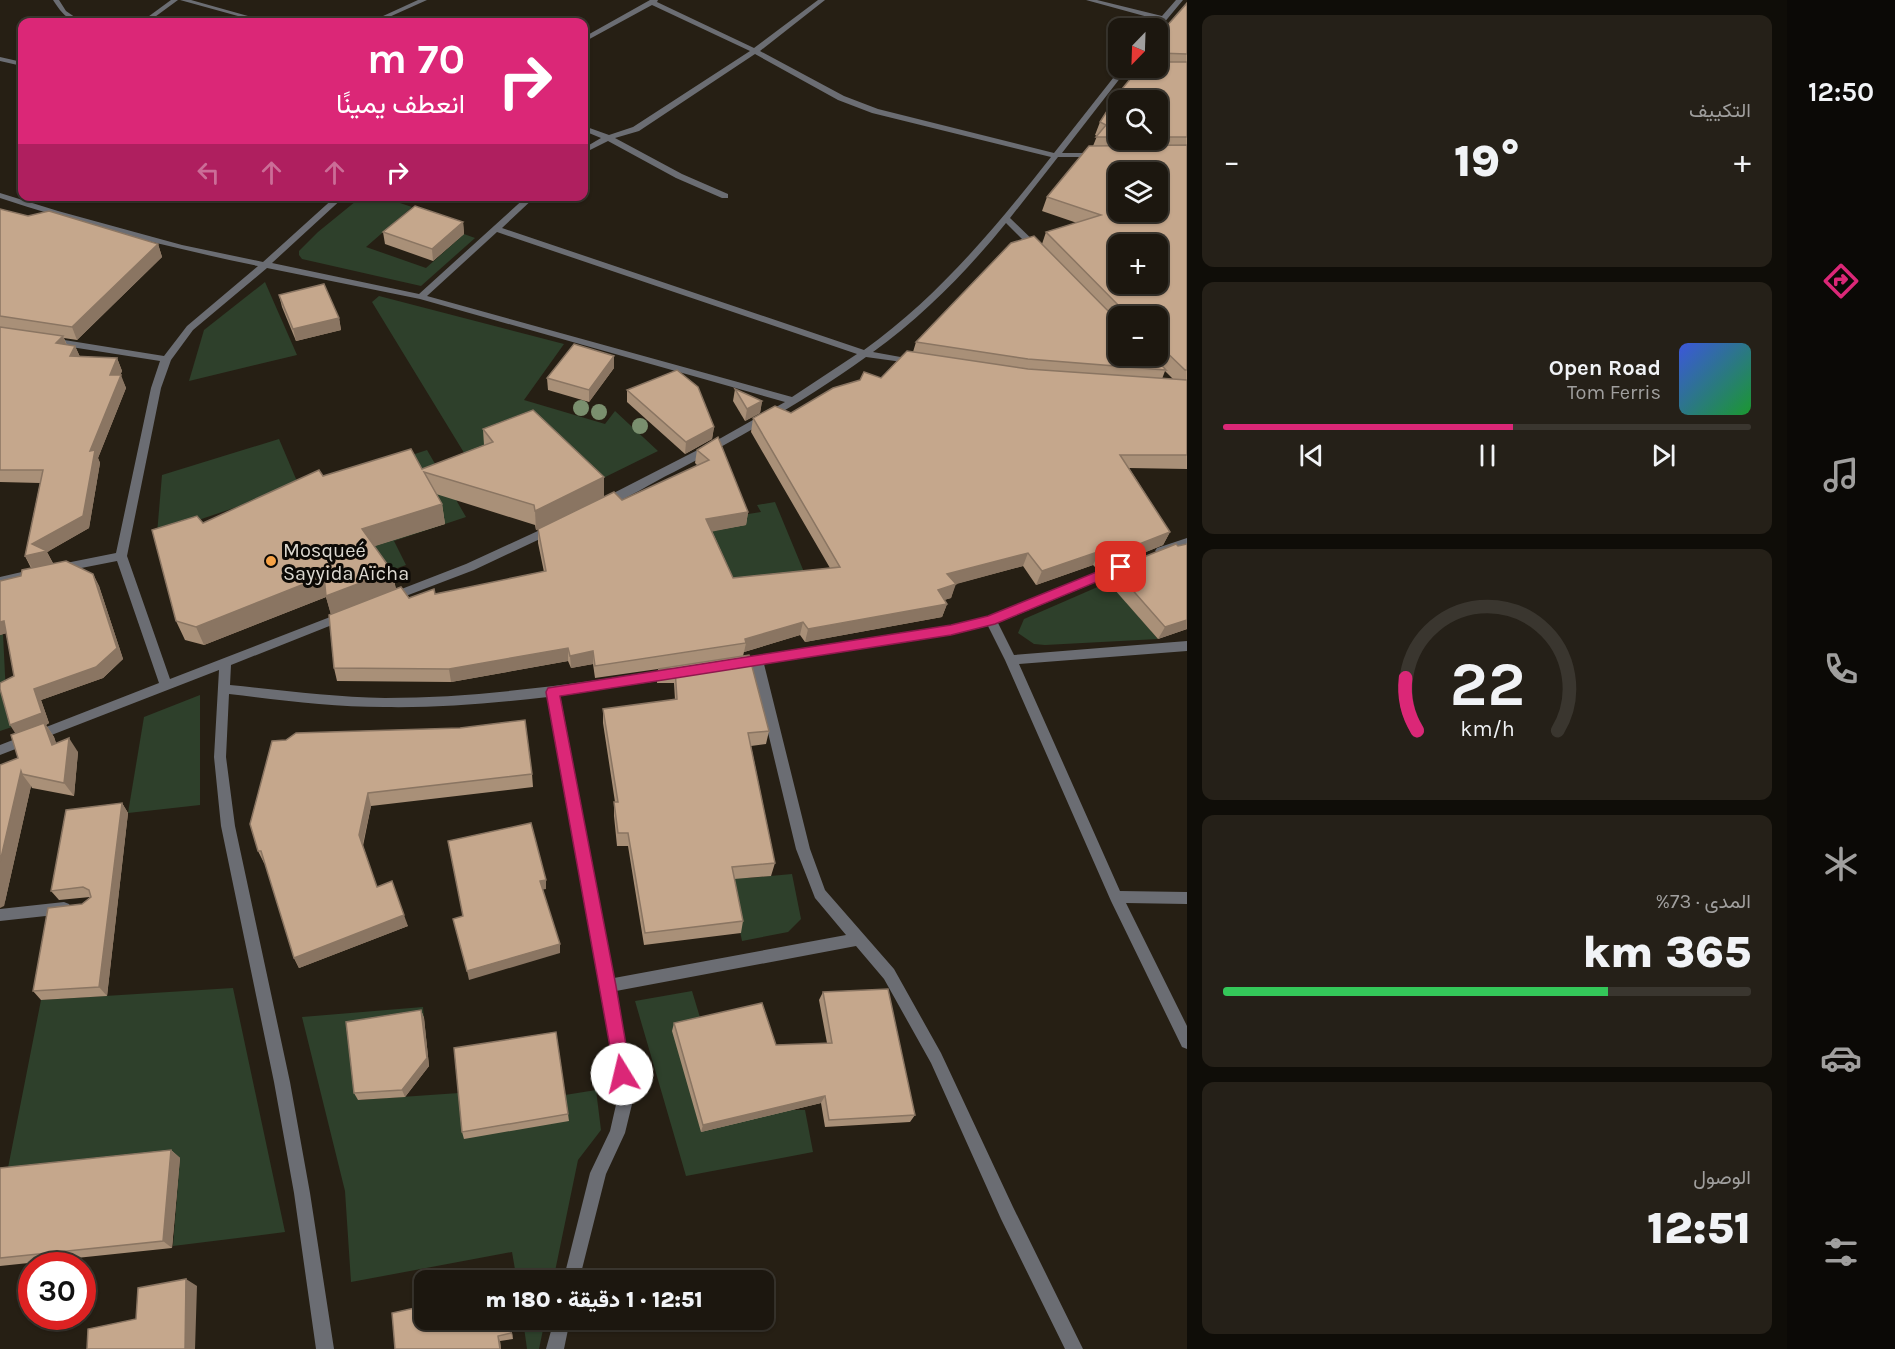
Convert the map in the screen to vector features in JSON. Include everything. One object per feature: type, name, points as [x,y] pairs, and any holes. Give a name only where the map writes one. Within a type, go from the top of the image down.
[{"type":"street","points":[[56,0],[64,12],[73,18]]},
{"type":"street","points":[[150,18],[175,0]]},
{"type":"street","points":[[183,0],[251,18]]},
{"type":"street","points":[[382,18],[424,0]]},
{"type":"street","points":[[588,147],[636,129],[755,51],[822,0]]},
{"type":"street","points":[[1089,0],[1160,18]]},
{"type":"street","points":[[1165,18],[1180,0]]},
{"type":"street","points":[[588,38],[653,1],[859,106],[1054,155],[1109,155]]},
{"type":"street","points":[[0,59],[18,63]]},
{"type":"street","points":[[593,508],[666,472],[794,401],[866,354],[922,307],[956,274],[1119,78]]},
{"type":"street","points":[[588,130],[609,138],[679,176],[725,196]]},
{"type":"street","points":[[0,195],[18,201]]},
{"type":"street","points":[[18,201],[181,247],[267,263],[421,297],[794,401]]},
{"type":"street","points":[[166,685],[121,556],[156,388],[166,359],[190,328],[335,201]]},
{"type":"street","points":[[421,297],[527,201]]},
{"type":"street","points":[[1005,217],[1046,258]]},
{"type":"street","points":[[496,229],[866,354],[924,363]]},
{"type":"street","points":[[44,340],[166,359]]},
{"type":"street","points":[[381,601],[470,567],[563,524]]},
{"type":"street","points":[[723,666],[951,630],[991,621],[1187,542]]},
{"type":"street","points":[[0,581],[121,556]]},
{"type":"street","points":[[0,750],[359,610]]},
{"type":"street","points":[[991,621],[1011,660],[1116,897],[1187,1042]]},
{"type":"street","points":[[1011,660],[1187,646]]},
{"type":"street","points":[[757,661],[807,858],[820,894],[889,974],[936,1058],[1007,1213],[1074,1349]]},
{"type":"street","points":[[225,662],[220,757],[228,826],[282,1082],[302,1193],[325,1349]]},
{"type":"street","points":[[224,689],[343,701],[438,701],[553,692],[689,671]]},
{"type":"street","points":[[553,692],[608,986],[626,1096],[617,1133],[598,1173],[574,1270]]},
{"type":"street","points":[[1116,897],[1187,898]]},
{"type":"street","points":[[0,915],[78,906]]},
{"type":"street","points":[[608,986],[860,939]]},
{"type":"street","points":[[555,1349],[560,1330]]},
{"type":"green space","points":[[356,201],[394,201],[412,207],[366,247],[426,268],[464,234],[475,238],[421,286],[302,259],[299,251]]},
{"type":"green space","points":[[265,282],[297,355],[189,381],[204,330]]},
{"type":"green space","points":[[379,296],[564,344],[524,400],[605,424],[615,411],[658,451],[591,484],[466,456],[372,302]]},
{"type":"green space","points":[[279,439],[299,486],[157,534],[162,475]]},
{"type":"green space","points":[[427,450],[466,517],[394,541],[406,565],[384,573],[342,478]]},
{"type":"green space","points":[[775,502],[804,572],[727,582],[702,533],[745,525],[742,515],[761,512],[757,505]]},
{"type":"green space","points":[[1109,582],[1158,639],[1045,645],[1034,644],[1018,633],[1024,619]]},
{"type":"green space","points":[[3,634],[6,695],[15,726],[0,731],[0,635]]},
{"type":"green space","points":[[200,695],[200,805],[128,813],[144,717]]},
{"type":"green space","points":[[725,859],[749,878],[792,874],[801,919],[788,932],[742,941]]},
{"type":"green space","points":[[233,988],[285,1232],[173,1246],[180,1158],[6,1178],[41,1000]]},
{"type":"green space","points":[[692,991],[702,1024],[792,1110],[805,1110],[813,1152],[686,1176],[635,1001]]},
{"type":"green space","points":[[423,1007],[424,1018],[350,1031],[358,1100],[459,1093],[565,1095],[596,1090],[601,1130],[578,1160],[555,1270],[515,1270],[512,1252],[351,1282],[345,1191],[302,1017]]},
{"type":"green space","points":[[524,1330],[543,1330],[539,1349],[527,1349]]},
{"type":"building","points":[[1187,3],[1187,54],[1168,53],[1168,25]]},
{"type":"building","points":[[1168,62],[1187,62],[1187,137],[1168,137],[1168,90],[1121,90],[1131,78],[1168,78]]},
{"type":"building","points":[[1108,110],[1108,137],[1096,137],[1106,125],[1100,122]]},
{"type":"building","points":[[1168,145],[1187,145],[1187,370],[1168,354],[1168,306],[1119,306],[1046,232],[1101,215],[1047,197],[1089,146],[1108,146],[1108,150],[1168,150]]},
{"type":"building","points":[[415,206],[463,222],[432,249],[383,232]]},
{"type":"building","points":[[0,209],[28,216],[49,211],[158,244],[72,327],[0,316]]},
{"type":"building","points":[[1034,236],[1108,311],[1108,365],[1028,359],[916,342],[1011,243]]},
{"type":"building","points":[[324,284],[339,318],[293,329],[279,295]]},
{"type":"building","points":[[0,327],[63,336],[56,343],[75,346],[70,356],[117,358],[110,375],[121,375],[90,451],[95,450],[83,516],[32,544],[47,551],[25,556],[43,470],[0,470]]},
{"type":"building","points":[[574,344],[614,356],[589,390],[547,378]]},
{"type":"building","points":[[907,351],[1028,369],[1187,380],[1187,455],[1120,455],[1170,532],[1106,557],[1100,551],[1042,571],[1028,553],[947,574],[956,584],[938,590],[947,604],[808,629],[803,622],[745,639],[746,643],[595,666],[593,651],[570,656],[568,648],[449,669],[334,668],[329,615],[401,587],[409,598],[434,589],[435,594],[546,571],[538,529],[614,492],[622,500],[709,460],[697,450],[718,437],[748,512],[706,519],[733,578],[840,567],[753,418],[775,406],[791,413],[833,388],[860,380],[864,372],[881,378]]},
{"type":"building","points":[[1116,366],[1162,366],[1166,370]]},
{"type":"building","points":[[677,370],[698,387],[714,427],[686,442],[627,390]]},
{"type":"building","points":[[735,389],[762,401],[747,409]]},
{"type":"building","points":[[533,410],[604,477],[535,511],[534,505],[424,472],[442,504],[362,529],[392,571],[326,596],[324,576],[196,627],[176,621],[152,530],[197,516],[203,523],[319,470],[323,476],[411,449],[422,469],[493,442],[483,429]]},
{"type":"building","points":[[1176,544],[1178,546],[1187,544],[1187,620],[1165,627],[1114,569]]},
{"type":"building","points":[[66,561],[93,574],[117,648],[96,667],[34,689],[42,713],[10,725],[0,689],[0,683],[14,676],[4,621],[0,622],[0,581],[21,576],[22,570]]},
{"type":"building","points":[[749,655],[769,731],[748,733],[775,863],[732,867],[743,921],[645,933],[628,833],[618,833],[614,802],[618,802],[603,709],[677,699],[675,669],[658,669]]},
{"type":"building","points":[[525,720],[532,774],[368,793],[359,835],[377,887],[392,881],[404,915],[294,958],[261,851],[258,851],[250,824],[272,741],[286,740],[296,733],[460,728]]},
{"type":"building","points":[[44,723],[52,745],[69,738],[64,783],[22,774],[21,771],[0,862],[0,765],[18,758],[11,735]]},
{"type":"building","points":[[122,803],[99,987],[33,991],[48,908],[82,904],[91,897],[89,890],[83,887],[51,891],[66,810]]},
{"type":"building","points":[[531,823],[546,880],[540,881],[560,944],[467,971],[453,919],[463,916],[448,841]]},
{"type":"building","points":[[888,989],[915,1115],[829,1120],[825,1096],[703,1125],[674,1023],[762,1003],[776,1045],[832,1043],[823,992]]},
{"type":"building","points":[[421,1010],[427,1058],[402,1090],[354,1093],[346,1022]]},
{"type":"building","points":[[556,1032],[568,1114],[462,1132],[454,1048]]},
{"type":"building","points":[[171,1150],[163,1241],[58,1252],[18,1252],[18,1256],[0,1258],[0,1168]]},
{"type":"building","points":[[186,1279],[185,1349],[87,1349],[88,1330],[136,1319],[138,1288]]},
{"type":"building","points":[[414,1308],[414,1330],[511,1330],[511,1333],[498,1336],[500,1349],[395,1349],[392,1313]]},
{"type":"place","name":"Mosqueé Sayyida Aïcha","points":[[271,561]]},
{"type":"route","points":[[622,1074],[608,986],[553,692],[951,630],[991,621],[1121,567]]}]
